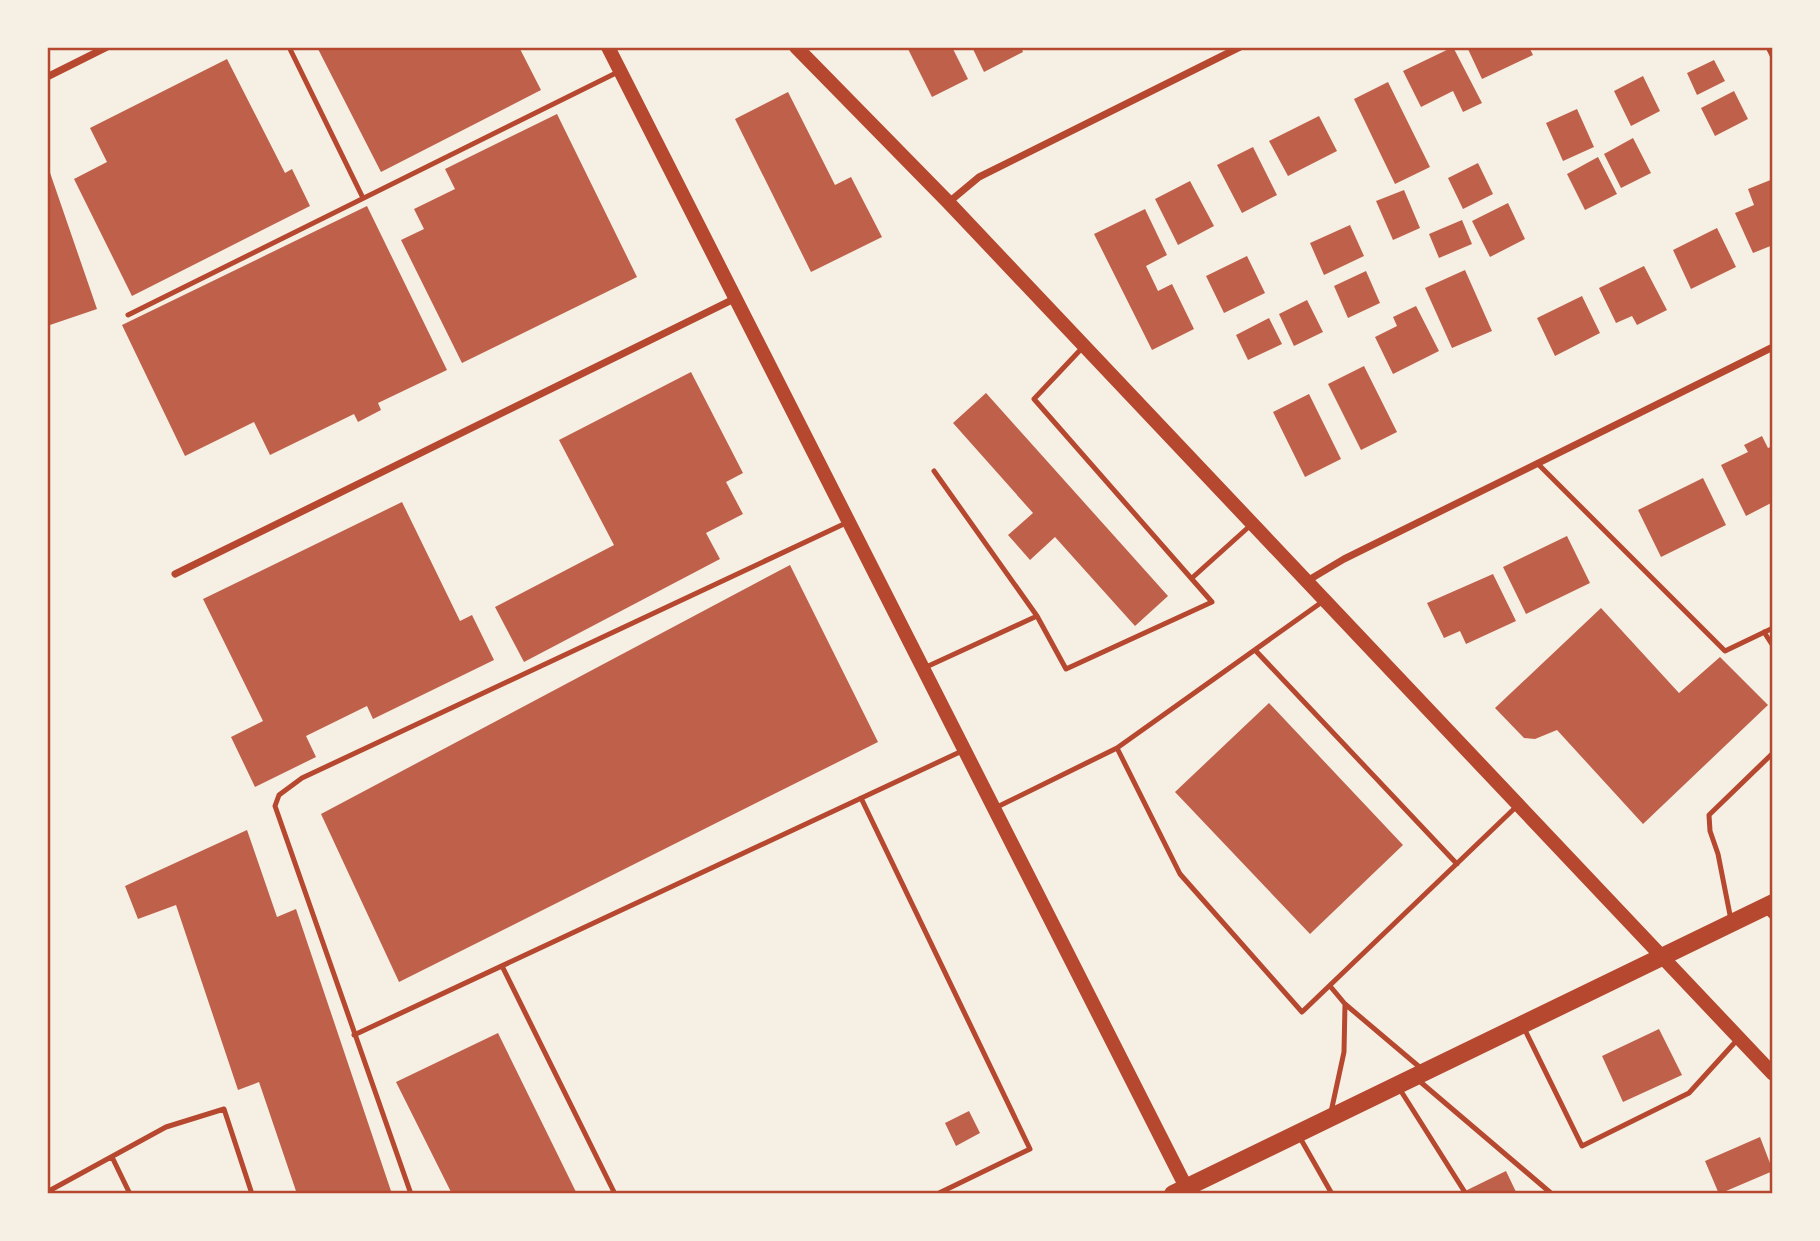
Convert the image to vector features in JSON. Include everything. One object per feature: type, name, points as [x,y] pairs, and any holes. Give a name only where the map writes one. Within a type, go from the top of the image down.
[{"type":"main road","points":[[608,47],[995,808],[1180,1191],[1732,923],[1770,909]]},
{"type":"main road","points":[[796,47],[948,202],[1660,958],[1773,1074]]},
{"type":"street","points":[[47,77],[107,47]]},
{"type":"street","points":[[948,202],[979,177],[1240,47]]},
{"type":"street","points":[[1769,47],[1773,55]]},
{"type":"street","points":[[176,574],[736,299]]},
{"type":"street","points":[[1307,581],[1344,559],[1773,347]]},
{"type":"lane","points":[[289,47],[363,198]]},
{"type":"lane","points":[[128,315],[620,71]]},
{"type":"lane","points":[[934,471],[1037,616],[1066,669],[1212,602],[1034,399],[1084,346]]},
{"type":"lane","points":[[1536,463],[1725,651],[1773,628]]},
{"type":"lane","points":[[411,1194],[275,806],[279,795],[302,778],[849,521]]},
{"type":"lane","points":[[1192,578],[1253,523]]},
{"type":"lane","points":[[995,808],[1117,748],[1325,600]]},
{"type":"lane","points":[[924,668],[1037,616]]},
{"type":"lane","points":[[1765,632],[1773,646]]},
{"type":"lane","points":[[1255,650],[1457,864]]},
{"type":"lane","points":[[1117,748],[1180,874],[1302,1012],[1518,805]]},
{"type":"lane","points":[[354,1035],[965,750]]},
{"type":"lane","points":[[1732,923],[1718,854],[1710,831],[1709,815],[1773,753]]},
{"type":"lane","points":[[861,798],[1030,1149],[937,1194]]},
{"type":"lane","points":[[502,966],[615,1194]]},
{"type":"lane","points":[[1330,986],[1345,1004],[1420,1075],[1552,1194]]},
{"type":"lane","points":[[1329,1117],[1344,1052],[1345,1004]]},
{"type":"lane","points":[[1522,1026],[1582,1146],[1689,1093],[1738,1039]]},
{"type":"lane","points":[[1397,1086],[1466,1194]]},
{"type":"lane","points":[[47,1192],[166,1127],[224,1109],[252,1194]]},
{"type":"lane","points":[[1297,1133],[1332,1194]]},
{"type":"lane","points":[[111,1157],[130,1194]]},
{"type":"building","points":[[317,47],[519,47],[541,90],[381,172]]},
{"type":"building","points":[[907,47],[952,47],[968,79],[932,97]]},
{"type":"building","points":[[972,47],[1021,47],[1023,52],[984,72]]},
{"type":"building","points":[[1453,47],[1482,103],[1463,112],[1453,91],[1421,107],[1403,71]]},
{"type":"building","points":[[1467,47],[1529,47],[1533,55],[1482,79]]},
{"type":"building","points":[[227,59],[285,173],[292,169],[310,206],[132,296],[74,179],[107,162],[90,128]]},
{"type":"building","points":[[1714,60],[1725,81],[1697,95],[1687,73]]},
{"type":"building","points":[[1643,76],[1660,111],[1631,126],[1614,91]]},
{"type":"building","points":[[1388,82],[1430,167],[1395,184],[1354,99]]},
{"type":"building","points":[[1734,91],[1748,119],[1715,136],[1701,108]]},
{"type":"building","points":[[788,92],[835,185],[851,177],[882,237],[811,272],[735,119]]},
{"type":"building","points":[[1577,109],[1594,147],[1563,161],[1546,123]]},
{"type":"building","points":[[557,114],[637,277],[462,363],[401,240],[424,229],[414,209],[455,189],[445,169]]},
{"type":"building","points":[[1319,116],[1337,151],[1288,176],[1269,141]]},
{"type":"building","points":[[1633,138],[1651,173],[1621,188],[1604,154]]},
{"type":"building","points":[[1253,147],[1277,195],[1242,213],[1217,165]]},
{"type":"building","points":[[1598,157],[1617,194],[1585,210],[1567,174]]},
{"type":"building","points":[[1478,163],[1493,194],[1463,209],[1448,178]]},
{"type":"building","points":[[47,164],[97,309],[47,326]]},
{"type":"building","points":[[1773,179],[1773,245],[1753,253],[1735,213],[1754,205],[1748,189]]},
{"type":"building","points":[[1190,181],[1214,226],[1178,245],[1155,199]]},
{"type":"building","points":[[1404,190],[1420,228],[1393,240],[1376,201]]},
{"type":"building","points":[[1508,203],[1525,239],[1490,257],[1472,221]]},
{"type":"building","points":[[367,206],[447,370],[378,403],[381,410],[358,422],[354,414],[270,455],[254,422],[185,456],[122,325]]},
{"type":"building","points":[[1145,209],[1167,255],[1146,266],[1158,291],[1172,284],[1194,329],[1152,350],[1094,234]]},
{"type":"building","points":[[1462,220],[1472,244],[1439,258],[1429,234]]},
{"type":"building","points":[[1350,225],[1364,256],[1324,275],[1310,243]]},
{"type":"building","points":[[1717,228],[1736,267],[1691,289],[1673,250]]},
{"type":"building","points":[[1247,256],[1265,293],[1224,313],[1206,276]]},
{"type":"building","points":[[1644,266],[1667,310],[1637,325],[1632,316],[1616,323],[1599,288]]},
{"type":"building","points":[[1465,270],[1492,331],[1452,348],[1425,288]]},
{"type":"building","points":[[1366,271],[1380,303],[1348,318],[1334,286]]},
{"type":"building","points":[[1582,296],[1600,333],[1555,356],[1537,318]]},
{"type":"building","points":[[1307,300],[1323,332],[1294,346],[1279,314]]},
{"type":"building","points":[[1416,306],[1439,351],[1393,374],[1375,337],[1397,326],[1393,317]]},
{"type":"building","points":[[1269,318],[1282,344],[1248,360],[1236,335]]},
{"type":"building","points":[[1364,366],[1397,432],[1361,450],[1328,384]]},
{"type":"building","points":[[691,372],[743,473],[726,482],[743,514],[706,533],[720,559],[524,662],[495,607],[614,545],[559,440]]},
{"type":"building","points":[[986,393],[1168,596],[1135,626],[1055,537],[1030,560],[1008,535],[1033,513],[953,423]]},
{"type":"building","points":[[1309,394],[1341,459],[1305,477],[1273,412]]},
{"type":"building","points":[[1762,436],[1768,448],[1773,446],[1773,502],[1746,516],[1721,465],[1748,452],[1744,445]]},
{"type":"building","points":[[1703,478],[1726,525],[1661,557],[1638,510]]},
{"type":"building","points":[[402,502],[460,621],[472,615],[494,660],[373,719],[367,706],[306,736],[316,757],[255,787],[231,737],[263,721],[203,599]]},
{"type":"building","points":[[1567,536],[1590,583],[1526,614],[1503,567]]},
{"type":"building","points":[[790,565],[878,742],[399,982],[321,814]]},
{"type":"building","points":[[1493,574],[1516,621],[1466,644],[1460,631],[1444,638],[1427,603]]},
{"type":"building","points":[[1601,608],[1679,693],[1720,657],[1768,705],[1643,824],[1557,730],[1535,739],[1524,738],[1495,708]]},
{"type":"building","points":[[1269,703],[1403,845],[1310,934],[1175,792]]},
{"type":"building","points":[[247,830],[277,917],[296,909],[392,1194],[297,1194],[259,1082],[238,1090],[176,905],[138,919],[125,886]]},
{"type":"building","points":[[1659,1029],[1682,1075],[1623,1102],[1602,1056]]},
{"type":"building","points":[[498,1033],[577,1194],[452,1194],[396,1082]]},
{"type":"building","points":[[969,1111],[980,1133],[956,1146],[945,1123]]},
{"type":"building","points":[[1760,1137],[1773,1171],[1719,1194],[1705,1161]]},
{"type":"building","points":[[1506,1171],[1517,1194],[1459,1194]]}]
